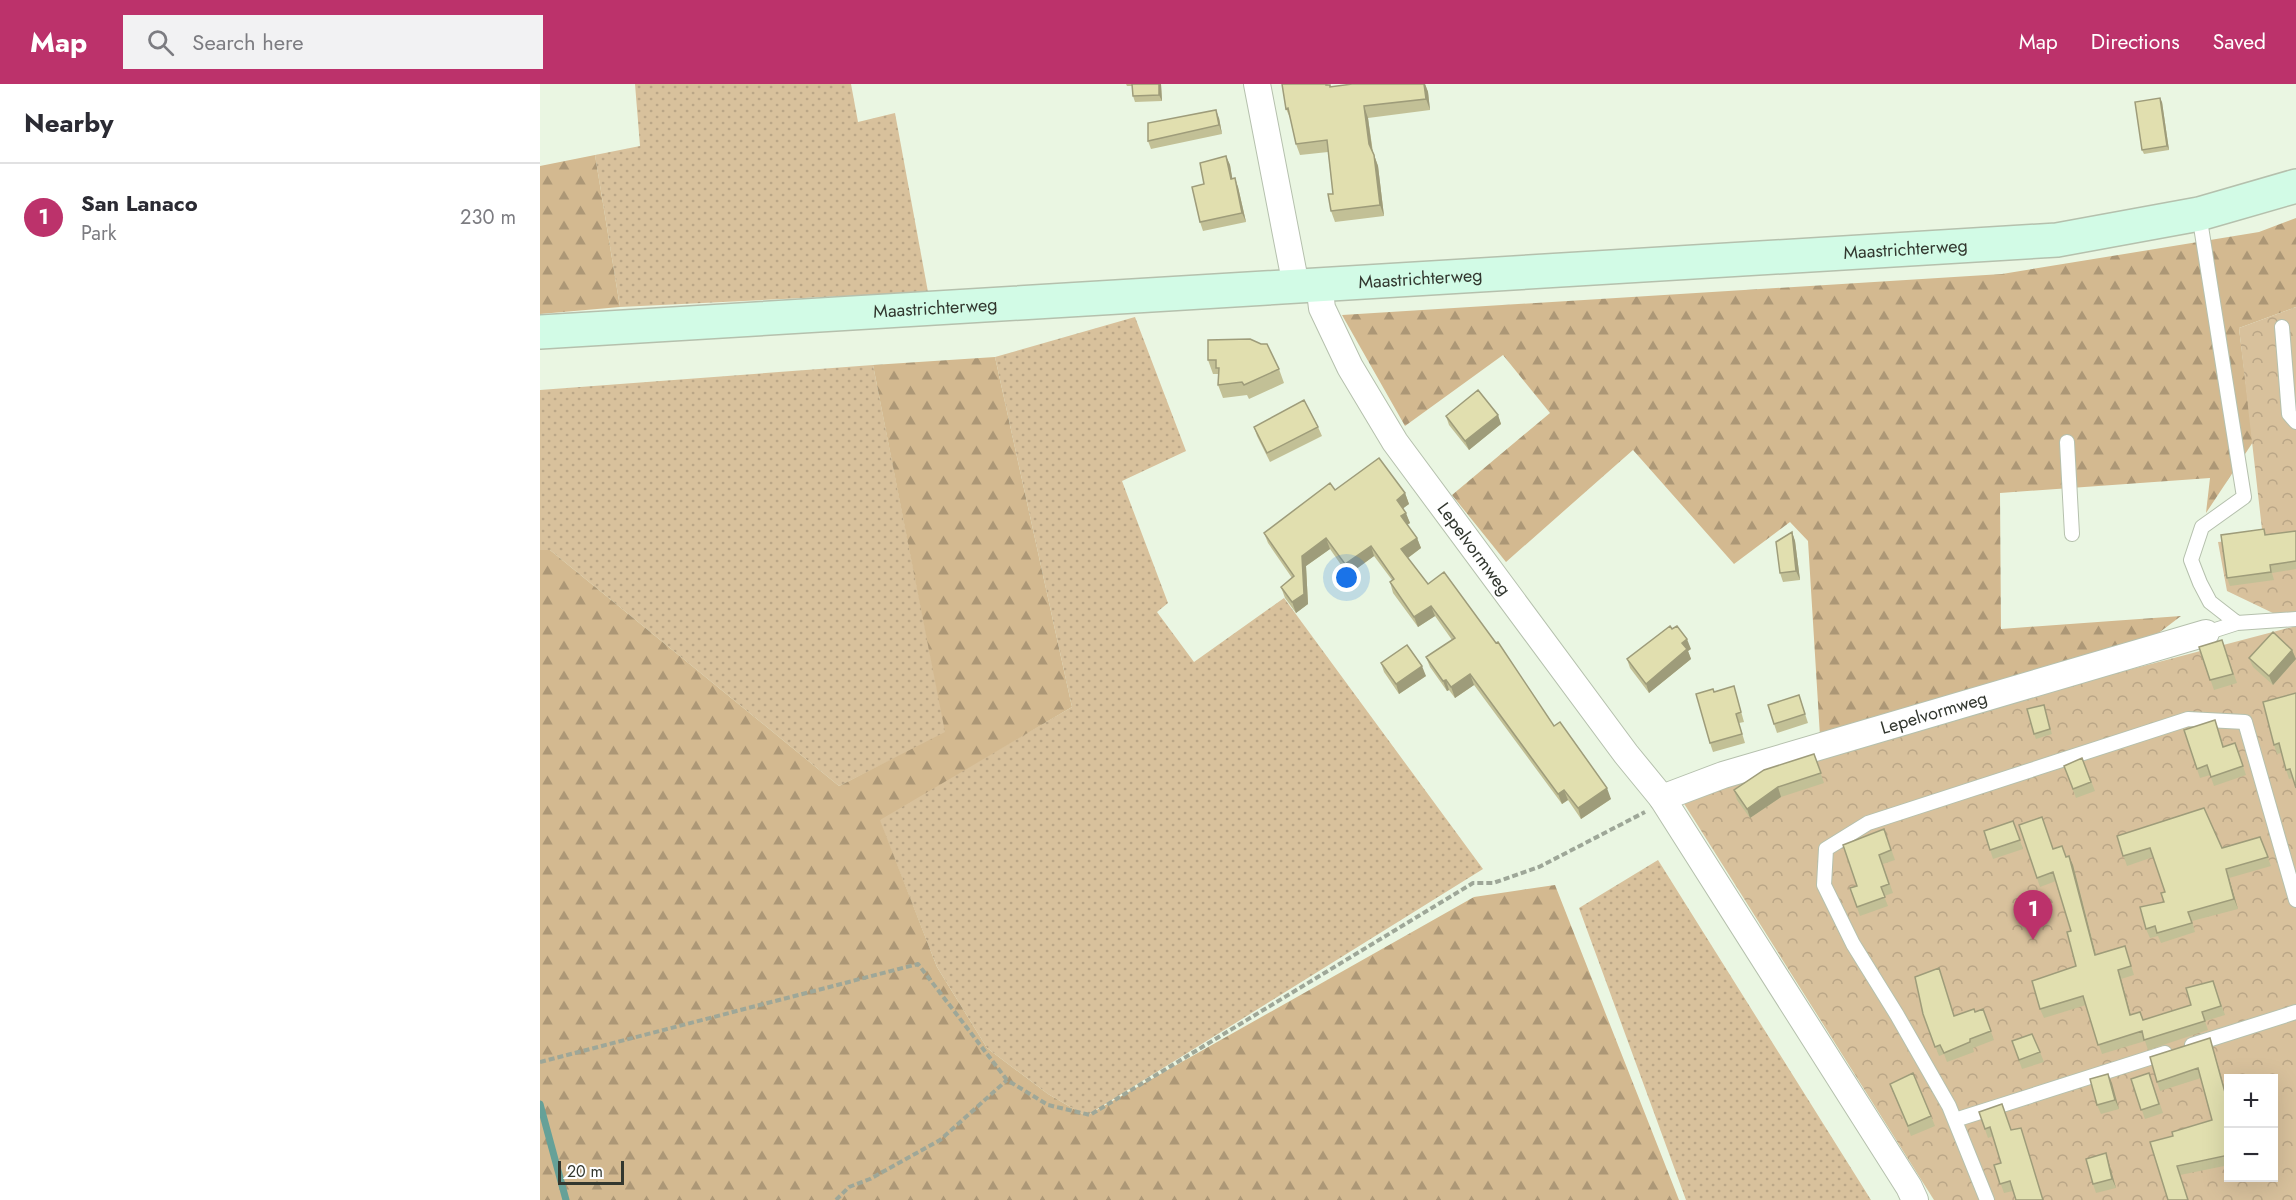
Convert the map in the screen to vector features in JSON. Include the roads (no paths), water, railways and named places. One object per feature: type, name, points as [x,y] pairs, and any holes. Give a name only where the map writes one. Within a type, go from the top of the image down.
[{"type":"main road","name":"Maastrichterweg","points":[[540,332],[2057,240],[2199,214],[2296,186]]},
{"type":"street","name":"Lepelvormweg","points":[[1257,84],[1308,285],[1322,308],[1350,367],[1395,442],[1626,754],[1662,798],[1909,1187],[1915,1200]]},
{"type":"street","name":"Lepelvormweg","points":[[1662,798],[1723,775],[2206,633]]},
{"type":"lane","points":[[2199,214],[2244,497],[2202,527],[2191,560],[2199,583],[2210,602],[2237,623]]},
{"type":"lane","points":[[2283,327],[2289,414],[2296,422]]},
{"type":"lane","points":[[2067,442],[2072,534]]},
{"type":"lane","points":[[2206,633],[2237,623],[2296,619]]},
{"type":"lane","points":[[1987,1200],[1949,1106],[1848,934],[1824,885],[1826,849],[1868,823],[2188,719],[2245,722],[2296,900]]},
{"type":"lane","points":[[1955,1120],[2296,1012]]},
{"type":"waterway","points":[[540,1104],[566,1200]]},
{"type":"place","name":"San Lanaco","points":[[2033,940]]}]
